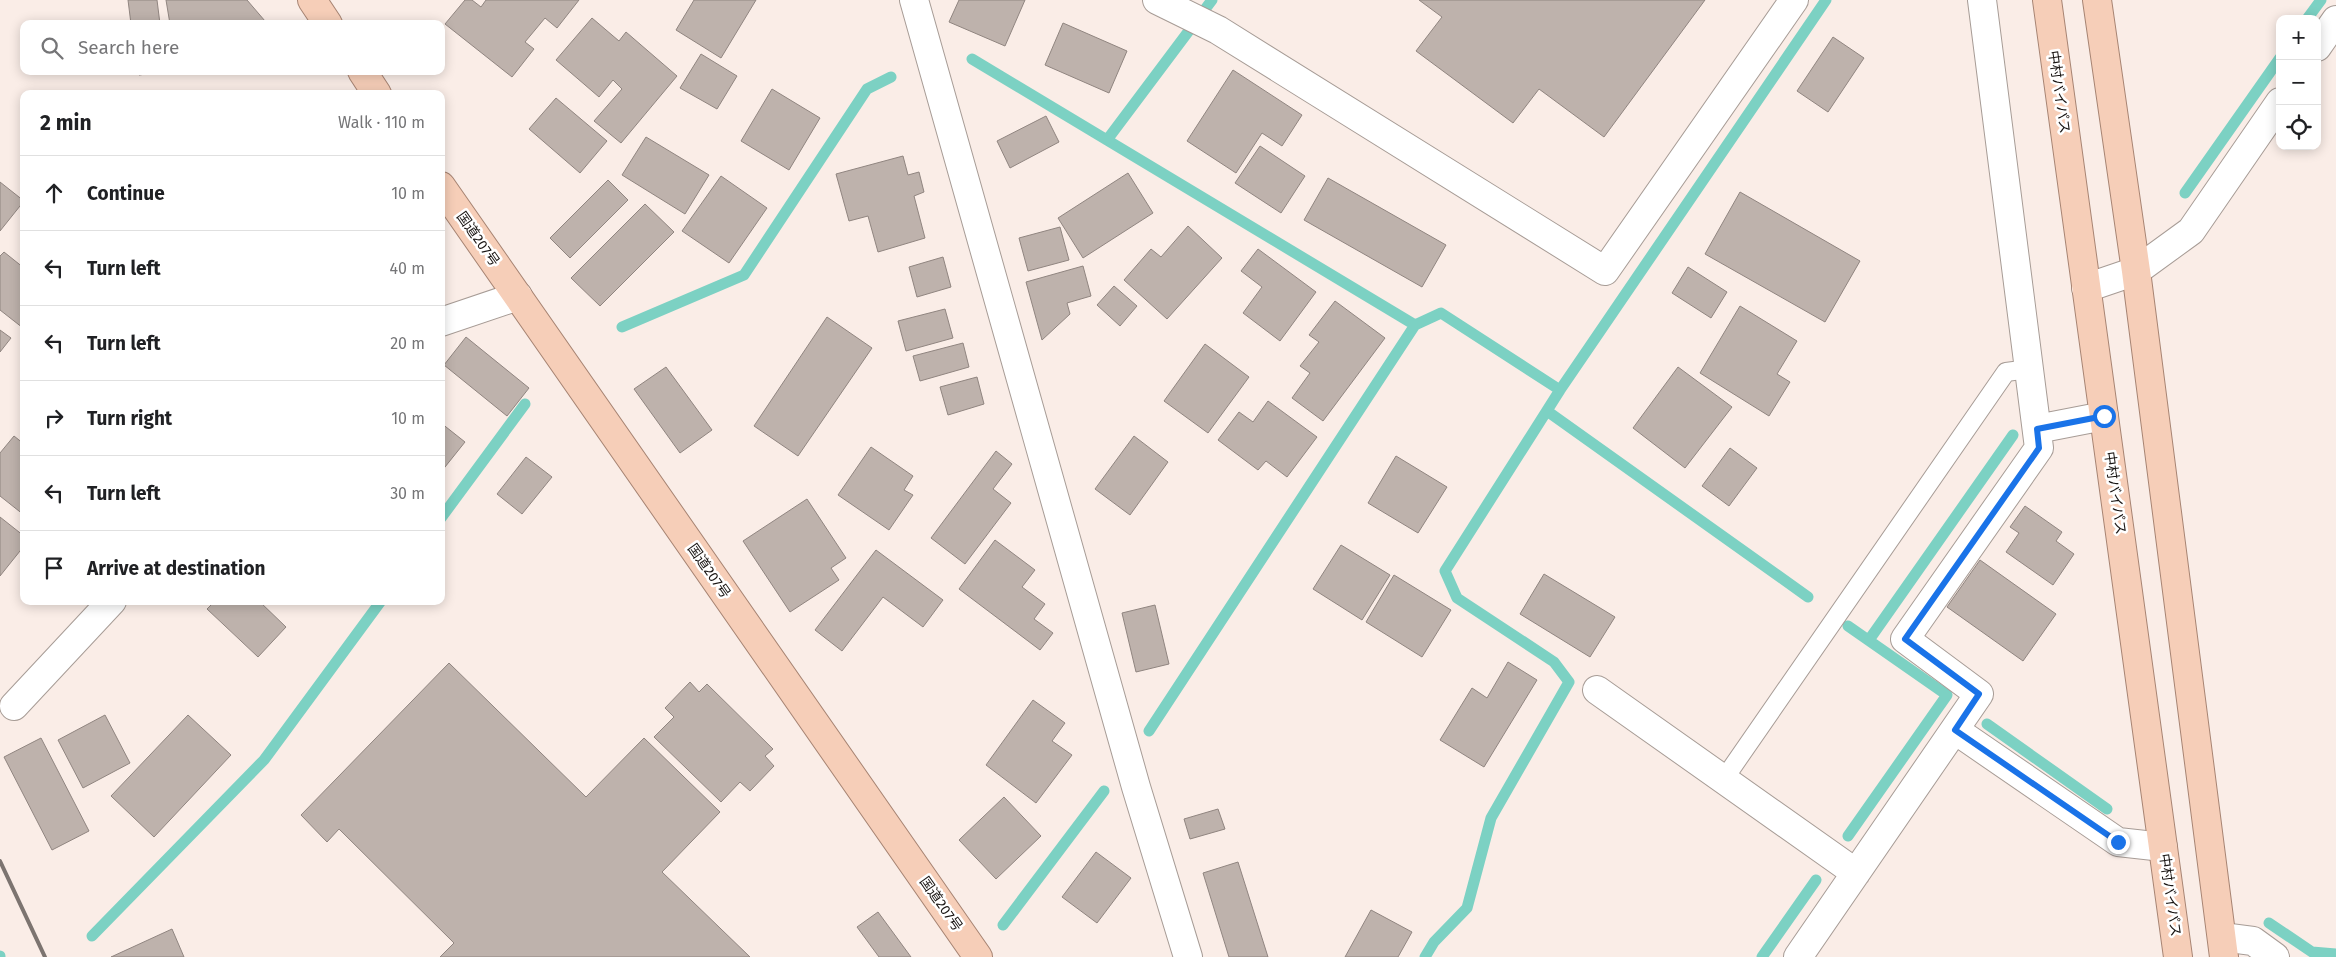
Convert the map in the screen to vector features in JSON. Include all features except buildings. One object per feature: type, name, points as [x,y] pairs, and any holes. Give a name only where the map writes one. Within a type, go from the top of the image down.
[{"type":"highway","points":[[312,0],[325,20]]},
{"type":"highway","name":"中村バイパス","points":[[2047,0],[2178,957]]},
{"type":"highway","points":[[2097,0],[2136,271],[2223,947]]},
{"type":"highway","points":[[365,75],[374,90]]},
{"type":"highway","name":"国道207号","points":[[445,192],[978,957]]},
{"type":"street","points":[[914,0],[1136,788],[1188,957]]},
{"type":"street","points":[[1175,4],[1605,271],[1794,0]]},
{"type":"street","points":[[1798,957],[1979,694],[1905,639],[2039,448],[1982,0]]},
{"type":"street","points":[[2321,41],[2336,20]]},
{"type":"street","points":[[2086,288],[2136,271],[2191,232],[2278,105]]},
{"type":"street","points":[[445,321],[518,296]]},
{"type":"street","points":[[2037,429],[2104,416]]},
{"type":"street","points":[[14,706],[108,605]]},
{"type":"street","points":[[1597,690],[1856,873]]},
{"type":"street","points":[[1955,730],[2118,842],[2163,847]]},
{"type":"street","points":[[2223,947],[2253,941],[2275,957]]},
{"type":"lane","points":[[1724,779],[2006,372],[2029,369]]},
{"type":"waterway","points":[[1107,140],[1212,0]]},
{"type":"waterway","points":[[1425,957],[1434,942],[1467,908],[1491,818],[1569,682],[1554,662],[1457,598],[1445,571],[1560,390],[1826,0]]},
{"type":"waterway","points":[[2310,15],[2321,0]]},
{"type":"waterway","points":[[972,59],[1415,325]]},
{"type":"waterway","points":[[2185,193],[2279,60]]},
{"type":"waterway","points":[[622,327],[744,275],[867,89],[891,77]]},
{"type":"waterway","points":[[1149,731],[1415,325],[1441,313],[1560,390]]},
{"type":"waterway","points":[[445,513],[525,404]]},
{"type":"waterway","points":[[1547,411],[1808,597]]},
{"type":"waterway","points":[[1869,640],[2013,435]]},
{"type":"waterway","points":[[92,936],[264,760],[378,605]]},
{"type":"waterway","points":[[1848,626],[1947,695],[1848,836]]},
{"type":"waterway","points":[[1987,724],[2107,809]]},
{"type":"waterway","points":[[1003,925],[1104,791]]},
{"type":"waterway","points":[[1762,957],[1816,880]]},
{"type":"waterway","points":[[2269,923],[2312,952],[2336,954]]},
{"type":"railway","points":[[0,861],[45,957]]},
{"type":"route","points":[[2104,416],[2037,429],[2039,448],[1905,639],[1979,694],[1955,730],[2118,842]]}]
